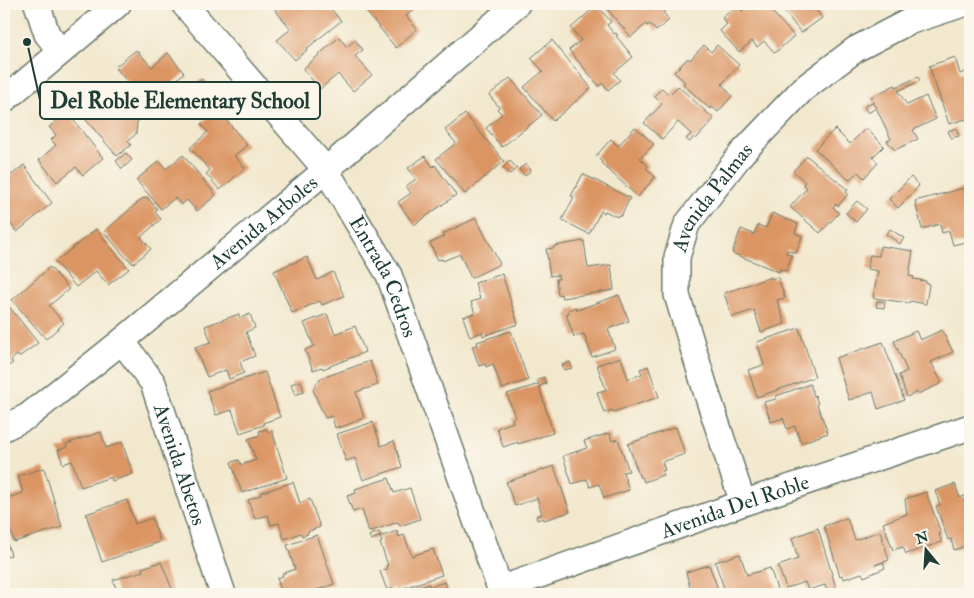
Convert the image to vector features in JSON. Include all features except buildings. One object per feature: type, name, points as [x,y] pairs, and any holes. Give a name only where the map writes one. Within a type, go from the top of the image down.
[{"type":"street","points":[[37,4],[47,34],[60,52]]},
{"type":"street","points":[[4,100],[118,4]]},
{"type":"street","name":"Entrada Cedros","points":[[184,4],[326,170],[389,275],[501,591]]},
{"type":"street","name":"Avenida Arboles","points":[[4,428],[28,416],[122,341],[326,170],[517,4]]},
{"type":"street","name":"Avenida Palmas","points":[[743,503],[677,295],[677,256],[687,224],[742,153],[803,89],[856,48],[908,22],[963,4]]},
{"type":"street","name":"Avenida Abetos","points":[[122,341],[152,383],[224,594]]},
{"type":"street","name":"Avenida Del Roble","points":[[501,591],[743,503],[970,427]]},
{"type":"place","name":"Del Roble Elementary School","points":[[27,42]]}]
